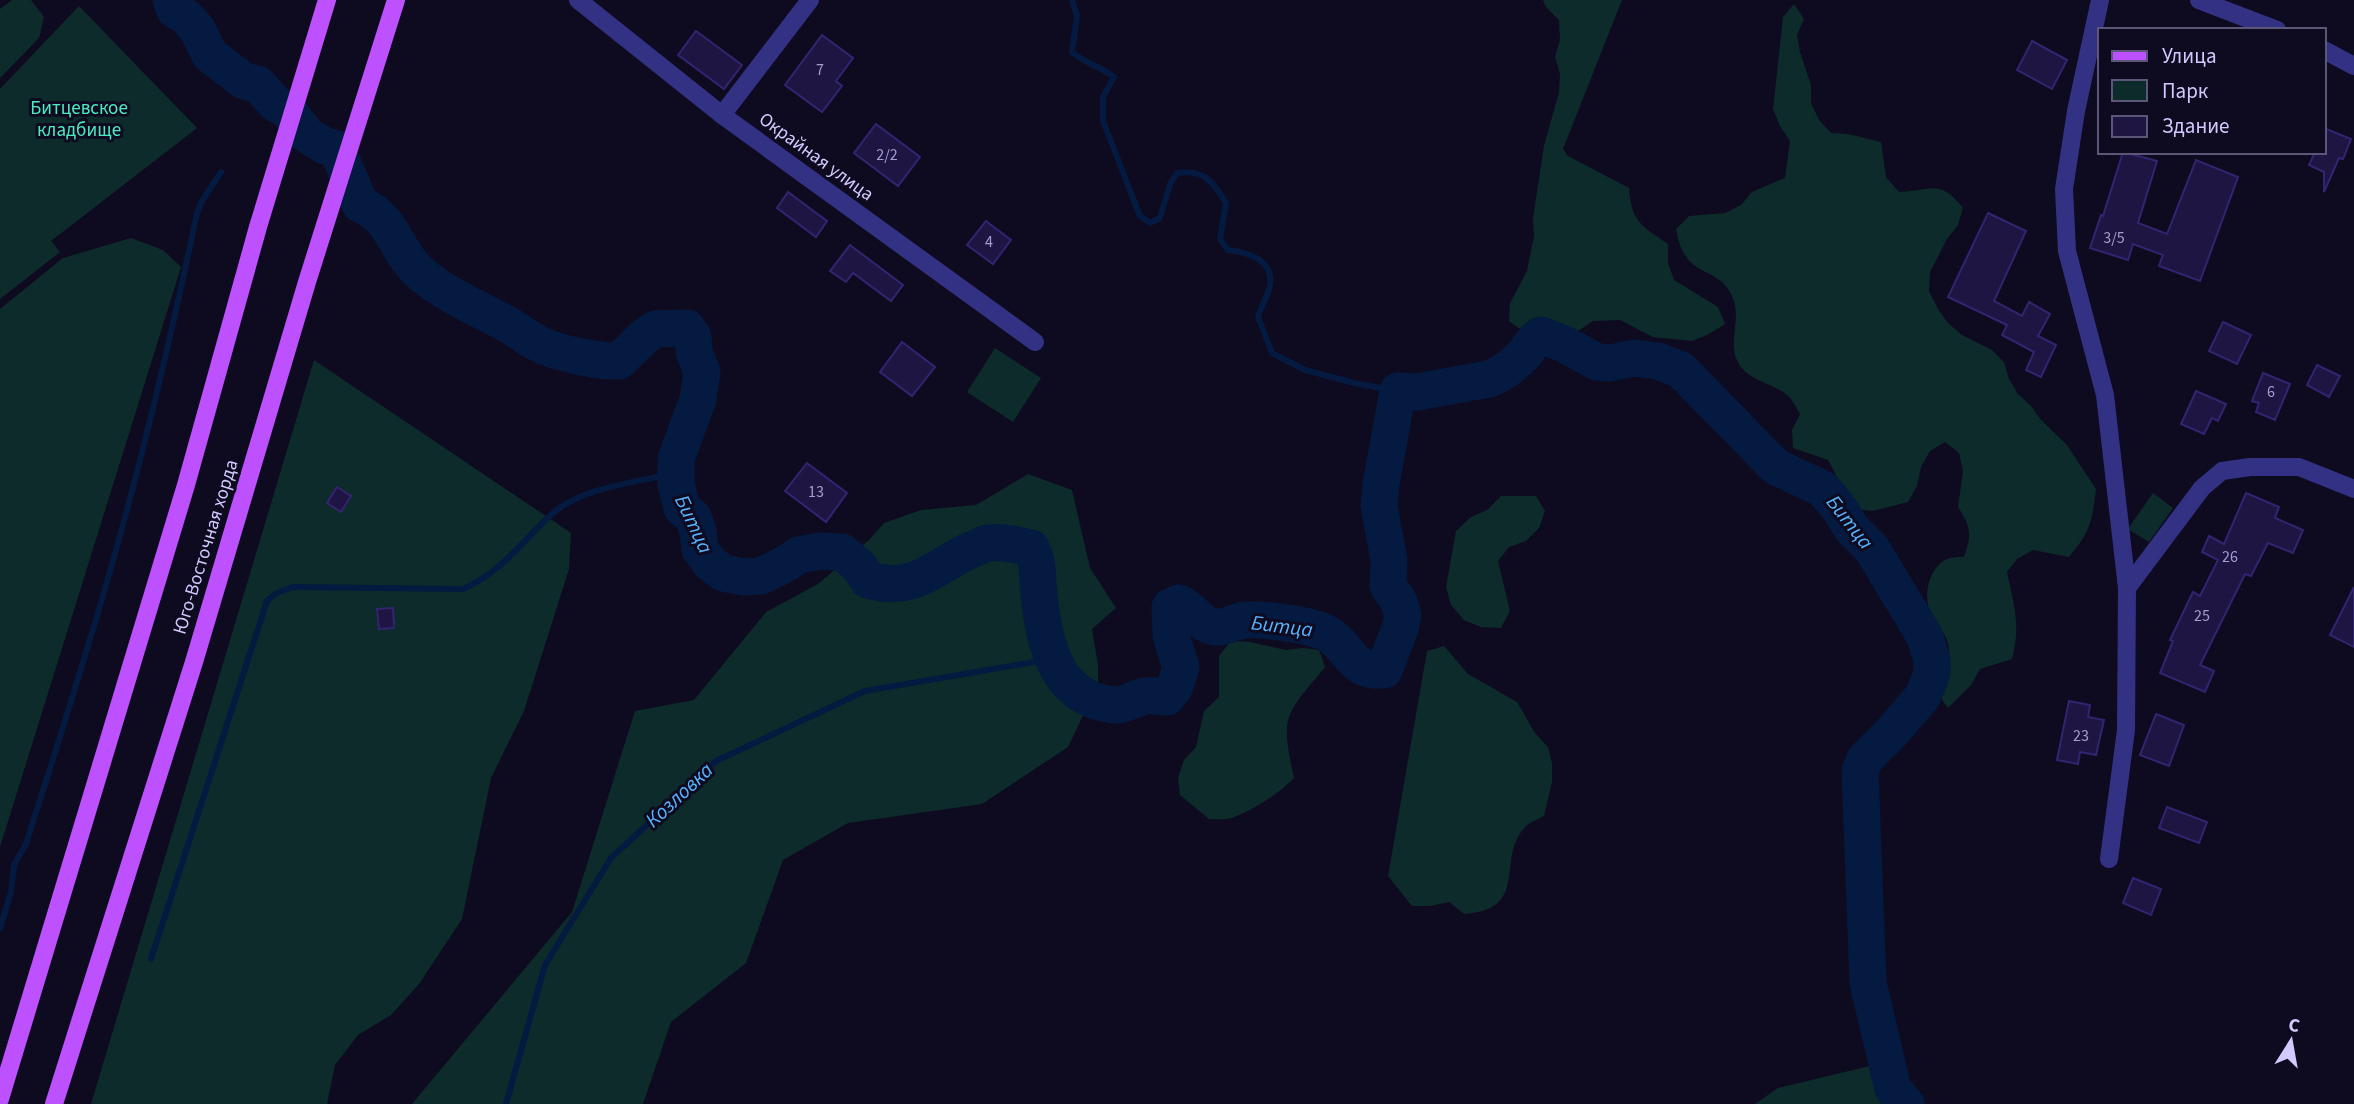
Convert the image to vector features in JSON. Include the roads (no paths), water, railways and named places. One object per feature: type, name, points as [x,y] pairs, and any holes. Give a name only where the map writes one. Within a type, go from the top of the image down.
[{"type":"main road","name":"Юго-Восточная хорда","points":[[0,1100],[186,485],[258,227],[327,0]]},
{"type":"main road","name":"Юго-Восточная хорда","points":[[54,1104],[194,662],[307,282],[396,0]]},
{"type":"street","name":"Окрайная улица","points":[[578,0],[722,115],[1035,342]]},
{"type":"street","points":[[722,115],[810,0]]},
{"type":"street","points":[[2100,0],[2076,111],[2064,189],[2067,251],[2105,395],[2127,588],[2126,730],[2109,859]]},
{"type":"street","points":[[2199,0],[2272,28]]},
{"type":"street","points":[[2326,51],[2354,66]]},
{"type":"street","points":[[2127,588],[2202,488],[2221,471],[2250,467],[2299,467],[2354,489]]},
{"type":"waterway","name":"Битца","points":[[171,0],[175,10],[197,29],[210,55],[244,81],[258,84],[275,103],[289,112],[307,135],[325,146],[337,149],[360,204],[380,218],[410,262],[438,287],[541,345],[592,359],[619,361],[655,329],[687,328],[693,337],[694,352],[702,372],[698,399],[676,459],[676,484],[682,508],[693,517],[700,549],[710,563],[723,573],[744,577],[761,576],[799,555],[820,551],[842,552],[859,566],[868,580],[899,583],[912,581],[986,544],[1004,543],[1031,548],[1037,565],[1043,624],[1054,661],[1076,690],[1093,700],[1118,705],[1145,696],[1167,697],[1175,686],[1181,667],[1171,636],[1170,607],[1178,603],[1212,626],[1221,627],[1253,620],[1316,629],[1332,637],[1364,667],[1384,670],[1403,615],[1399,602],[1388,586],[1389,560],[1379,506],[1398,391],[1417,392],[1489,379],[1514,364],[1541,335],[1597,362],[1610,363],[1634,358],[1658,361],[1681,370],[1776,467],[1823,489],[1852,529],[1872,549],[1925,637],[1932,660],[1932,673],[1923,696],[1865,759],[1860,771],[1868,983],[1893,1089],[1906,1104]]},
{"type":"waterway","points":[[1072,0],[1077,16],[1072,52],[1114,77],[1103,97],[1103,121],[1140,216],[1150,223],[1160,218],[1170,184],[1177,173],[1194,173],[1206,178],[1217,188],[1226,203],[1220,239],[1228,250],[1251,255],[1268,269],[1270,285],[1258,317],[1272,353],[1305,370],[1398,391]]},
{"type":"waterway","points":[[0,928],[11,892],[14,865],[26,844],[119,539],[161,377],[197,213],[221,172]]},
{"type":"waterway","points":[[151,959],[267,601],[275,594],[292,587],[463,589],[501,564],[565,504],[595,491],[676,473]]},
{"type":"waterway","name":"Козловка","points":[[506,1104],[545,965],[611,858],[716,761],[865,691],[1052,659]]},
{"type":"park label","name":"Битцевское кладбище","points":[[79,119]]}]
